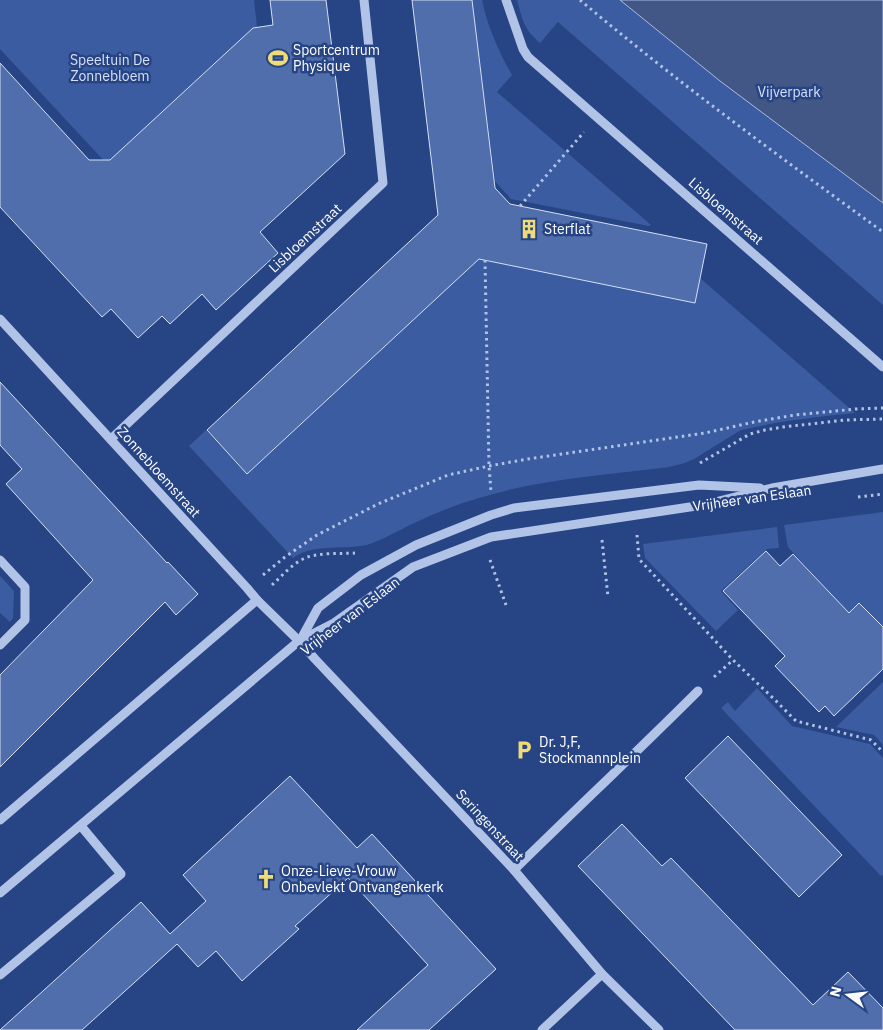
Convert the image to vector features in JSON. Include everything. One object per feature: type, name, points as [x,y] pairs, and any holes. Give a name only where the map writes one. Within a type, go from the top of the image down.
[{"type":"street","name":"Lisbloemstraat","points":[[111,439],[383,183],[364,0]]},
{"type":"street","name":"Lisbloemstraat","points":[[506,0],[523,49],[528,57],[883,367]]},
{"type":"street","name":"Zonnebloemstraat","points":[[0,319],[256,600],[300,641]]},
{"type":"street","name":"Vrijheer van Eslaan","points":[[0,893],[300,641],[334,623],[413,567],[491,537],[703,505],[772,488],[883,469]]},
{"type":"street","name":"Vrijheer van Eslaan","points":[[300,641],[318,608],[361,575],[416,544],[491,515],[514,508],[699,485],[772,488]]},
{"type":"street","points":[[0,560],[25,587],[25,620],[0,645]]},
{"type":"street","points":[[0,820],[256,600]]},
{"type":"street","name":"Seringenstraat","points":[[300,641],[514,870],[602,974],[658,1030]]},
{"type":"street","points":[[514,870],[698,691]]},
{"type":"street","points":[[0,976],[121,874],[81,826]]},
{"type":"street","points":[[542,1030],[602,974]]},
{"type":"path","points":[[580,0],[635,46],[790,165],[883,232]]},
{"type":"path","points":[[520,206],[597,117]]},
{"type":"path","points":[[485,260],[491,515]]},
{"type":"path","points":[[247,588],[316,535],[378,504],[448,475],[528,458],[705,433],[795,415],[883,408]]},
{"type":"path","points":[[853,498],[883,494]]},
{"type":"path","points":[[636,527],[639,558],[733,660],[796,721],[872,740],[883,752]]},
{"type":"path","points":[[601,532],[608,597]]},
{"type":"path","points":[[491,537],[488,554],[506,605]]},
{"type":"path","points":[[698,691],[733,660]]},
{"type":"green space","name":"Speeltuin De Zonnebloem","points":[[0,0],[254,0],[257,27],[253,28],[107,164],[0,49]]},
{"type":"green space","points":[[472,0],[482,0],[494,39],[512,75],[497,92],[651,225],[511,199],[495,181]]},
{"type":"green space","name":"Vijverpark","points":[[517,0],[883,0],[883,305],[558,22],[540,43],[524,24]]},
{"type":"green space","points":[[479,259],[695,302],[700,278],[855,413],[780,422],[741,430],[685,463],[669,467],[573,478],[526,486],[470,501],[443,511],[370,544],[321,548],[302,553],[293,558],[189,446],[206,430],[247,474]]},
{"type":"green space","points":[[883,512],[883,627],[860,603],[849,613],[788,547],[784,525]]},
{"type":"green space","points":[[777,527],[779,548],[767,549],[721,591],[738,610],[716,631],[645,558],[643,544]]},
{"type":"green space","points":[[0,576],[14,591],[13,618],[10,622],[0,613]]},
{"type":"green space","points":[[883,682],[883,745],[874,735],[836,727]]},
{"type":"green space","points":[[757,688],[792,726],[870,744],[883,758],[883,875],[881,876],[721,708],[728,702],[735,711]]},
{"type":"shaded area","points":[[620,0],[883,0],[883,203],[720,81]]},
{"type":"building","points":[[270,0],[326,0],[345,154],[260,232],[278,253],[216,310],[202,294],[170,324],[162,316],[138,338],[111,309],[102,317],[0,207],[0,63],[89,160],[110,160],[253,28],[273,25]]},
{"type":"building","name":"Sterflat","points":[[412,0],[472,0],[495,188],[510,204],[707,244],[695,303],[479,259],[247,474],[207,430],[438,215]]},
{"type":"building","points":[[0,382],[198,594],[176,615],[165,602],[0,767],[0,675],[93,580],[6,484],[22,469],[0,445]]},
{"type":"building","points":[[766,551],[780,566],[793,554],[849,613],[859,603],[883,627],[883,669],[834,716],[825,706],[819,712],[775,666],[785,656],[723,591]]},
{"type":"building","points":[[728,736],[842,855],[799,897],[685,778]]},
{"type":"building","points":[[290,776],[357,848],[372,834],[496,969],[429,1030],[357,1030],[428,965],[348,878],[295,926],[299,929],[242,981],[216,951],[198,967],[177,944],[82,1030],[0,1030],[141,902],[170,934],[206,901],[183,875]]},
{"type":"building","points":[[622,824],[662,866],[671,858],[813,1005],[848,972],[883,1008],[883,1030],[735,1030],[578,866]]},
{"type":"place","name":"Sportcentrum Physique","points":[[278,58]]},
{"type":"place","name":"Sterflat","points":[[529,229]]},
{"type":"place","name":"Dr. J,F, Stockmannplein","points":[[524,750]]},
{"type":"place","name":"Onze-Lieve-Vrouw Onbevlekt Ontvangenkerk","points":[[266,879]]}]
